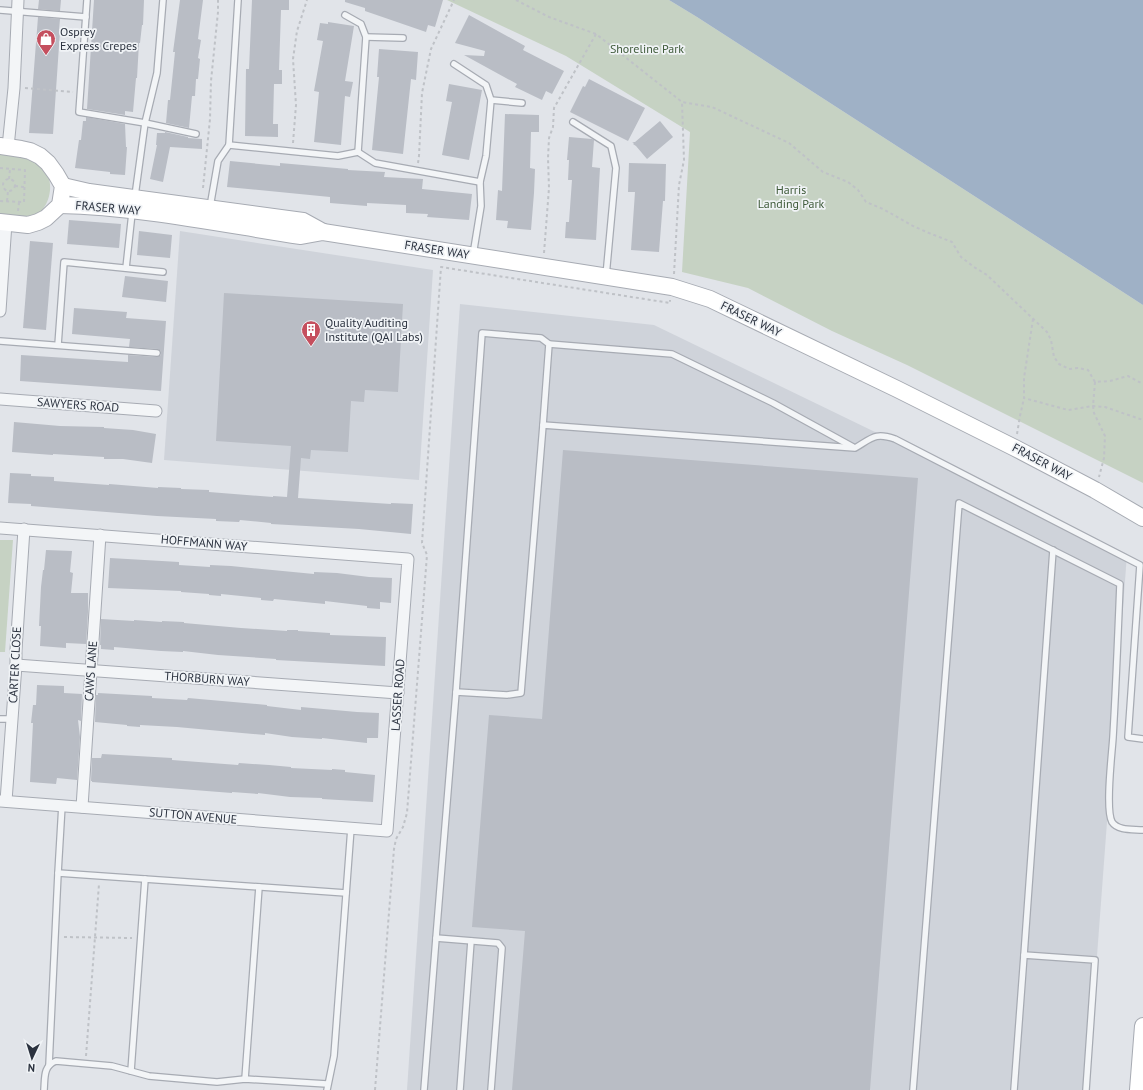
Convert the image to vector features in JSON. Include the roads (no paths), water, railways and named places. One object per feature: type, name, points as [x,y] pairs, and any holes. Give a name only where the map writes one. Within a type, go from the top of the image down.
[{"type":"street","points":[[0,311],[3,223],[28,225],[46,218],[60,205],[63,186],[48,163],[40,156],[30,151],[4,146],[14,88],[18,0]]},
{"type":"street","name":"FRASER WAY","points":[[63,186],[134,204]]},
{"type":"street","name":"FRASER WAY","points":[[60,205],[134,204],[303,221],[323,232],[672,286],[710,299],[890,385],[1095,490],[1143,518]]},
{"type":"street","name":"SAWYERS ROAD","points":[[0,399],[156,411]]},
{"type":"street","name":"HOFFMANN WAY","points":[[0,528],[408,559]]},
{"type":"street","name":"CARTER CLOSE","points":[[3,801],[12,719],[24,530]]},
{"type":"street","name":"CAWS LANE","points":[[82,807],[100,535]]},
{"type":"street","name":"LASSER ROAD","points":[[387,831],[408,559]]},
{"type":"street","name":"THORBURN WAY","points":[[16,665],[398,693]]},
{"type":"street","name":"SUTTON AVENUE","points":[[3,801],[387,831]]},
{"type":"street","points":[[1138,1090],[1143,1026]]},
{"type":"lane","points":[[87,0],[79,112],[145,123],[196,134]]},
{"type":"lane","points":[[126,268],[145,123],[157,73],[163,0]]},
{"type":"lane","points":[[207,212],[218,161],[229,145],[238,0]]},
{"type":"lane","points":[[0,10],[86,16]]},
{"type":"lane","points":[[345,15],[361,24],[366,37],[358,152]]},
{"type":"lane","points":[[366,37],[403,38]]},
{"type":"lane","points":[[454,64],[486,85],[491,100],[486,156],[480,182],[481,206],[473,255]]},
{"type":"lane","points":[[491,100],[522,103]]},
{"type":"lane","points":[[574,122],[611,146],[616,168],[606,276]]},
{"type":"lane","points":[[229,145],[338,156],[358,152],[376,162],[480,182]]},
{"type":"lane","points":[[58,345],[64,262],[163,272]]},
{"type":"lane","points":[[424,1090],[456,692],[482,333],[542,338],[549,344],[672,354],[773,402],[855,448]]},
{"type":"lane","points":[[0,341],[157,353]]},
{"type":"lane","points":[[456,692],[507,696],[521,693],[549,344]]},
{"type":"lane","points":[[543,425],[855,448],[874,436],[884,435],[895,439],[1140,565],[1128,738],[1143,738]]},
{"type":"lane","points":[[913,1090],[959,503],[1120,584],[1108,803],[1110,817],[1113,823],[1119,828],[1143,830]]},
{"type":"lane","points":[[1014,1090],[1053,550]]},
{"type":"lane","points":[[0,719],[12,719]]},
{"type":"lane","points":[[44,1090],[45,1072],[49,1065],[62,805]]},
{"type":"lane","points":[[49,1065],[56,1061],[112,1066],[149,1076],[217,1082],[245,1079],[327,1087],[334,1056],[351,828]]},
{"type":"lane","points":[[58,873],[346,893]]},
{"type":"lane","points":[[131,1072],[145,879]]},
{"type":"lane","points":[[245,1079],[259,887]]},
{"type":"lane","points":[[436,938],[498,943],[502,948],[491,1090]]},
{"type":"lane","points":[[460,1090],[471,941]]},
{"type":"lane","points":[[1024,955],[1096,960],[1086,1090]]},
{"type":"water","points":[[669,0],[1143,0],[1143,305],[697,17]]},
{"type":"place","name":"Osprey Express Crepes","points":[[46,56]]},
{"type":"place","name":"Quality Auditing Institute (QAI Labs)","points":[[311,347]]},
{"type":"park label","name":"Shoreline Park","points":[[647,49]]},
{"type":"park label","name":"Harris Landing Park","points":[[791,197]]}]
